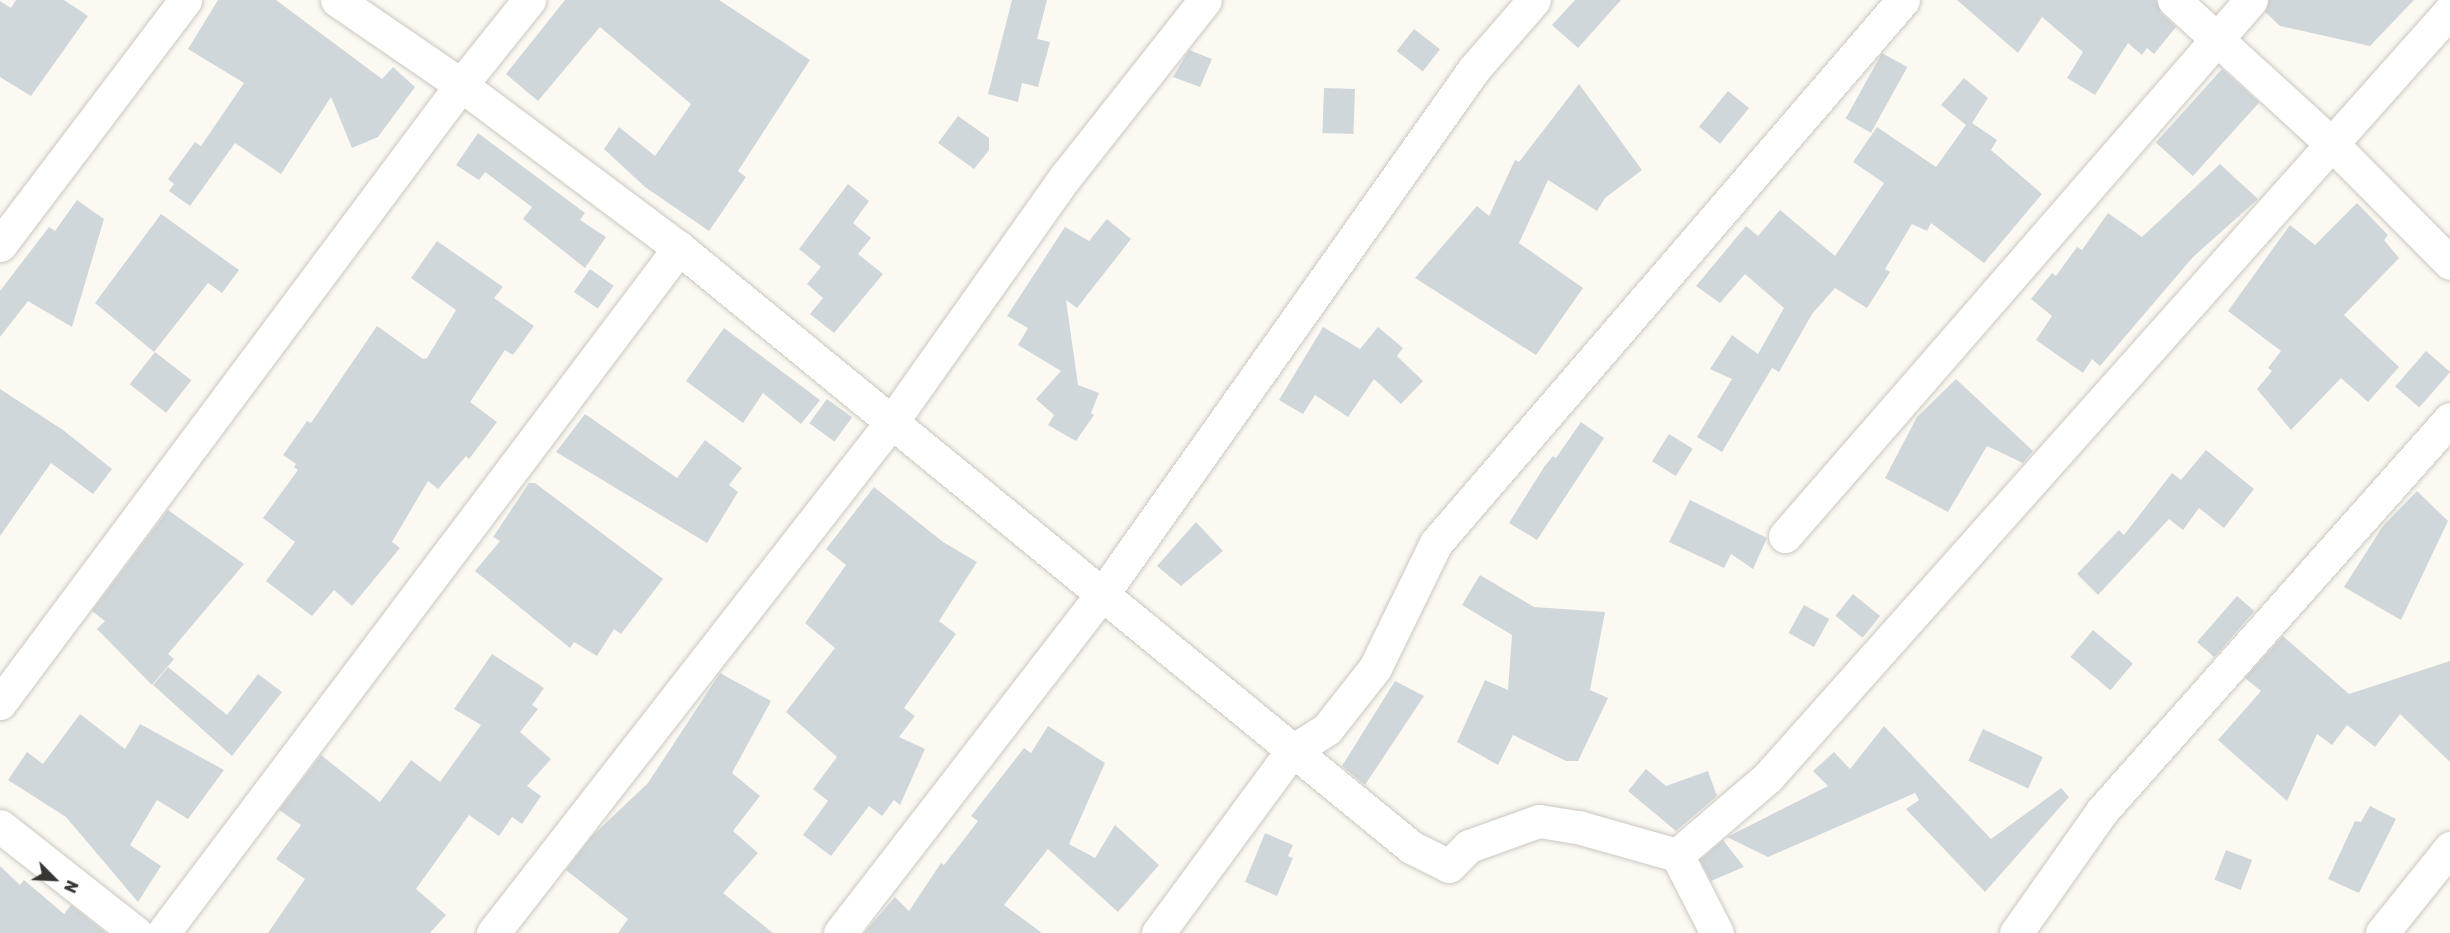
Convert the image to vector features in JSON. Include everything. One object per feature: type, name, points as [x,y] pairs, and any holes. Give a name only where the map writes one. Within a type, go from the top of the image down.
[{"type":"street","points":[[0,245],[185,0]]},
{"type":"street","points":[[337,0],[460,85],[679,248],[1104,592],[1291,752],[1411,847],[1449,866],[1469,846],[1539,821],[1578,827],[1677,855],[1717,933]]},
{"type":"street","points":[[0,703],[460,85],[529,0]]},
{"type":"street","points":[[493,933],[893,420],[1066,176],[1204,0]]},
{"type":"street","points":[[840,933],[1104,592],[1474,69],[1534,0]]},
{"type":"street","points":[[1158,933],[1291,752],[1327,729],[1375,668],[1436,543],[1903,0]]},
{"type":"street","points":[[2174,0],[2333,145],[2450,263]]},
{"type":"street","points":[[1785,536],[2251,0]]},
{"type":"street","points":[[1677,855],[1768,777],[2450,11]]},
{"type":"street","points":[[163,933],[679,248]]},
{"type":"street","points":[[2016,933],[2102,811],[2450,419]]},
{"type":"street","points":[[0,826],[136,933]]},
{"type":"street","points":[[2382,933],[2450,848]]},
{"type":"building","points":[[16,0],[64,0],[88,16],[31,96],[0,77],[0,1],[11,8]]},
{"type":"building","points":[[218,0],[276,0],[382,79],[393,67],[415,87],[378,137],[352,148],[331,97],[281,174],[235,143],[190,206],[169,191],[174,184],[168,179],[195,142],[201,146],[244,83],[188,49]]},
{"type":"building","points":[[565,0],[719,0],[810,60],[738,171],[746,177],[709,231],[645,187],[604,149],[619,127],[655,156],[691,104],[600,27],[538,101],[506,74]]},
{"type":"building","points":[[1012,0],[1047,0],[1037,39],[1050,42],[1038,87],[1022,83],[1018,102],[988,94]]},
{"type":"building","points":[[1575,0],[1621,0],[1578,48],[1552,25]]},
{"type":"building","points":[[1957,0],[2156,0],[2161,13],[2176,27],[2154,54],[2147,48],[2142,55],[2128,43],[2095,95],[2067,78],[2083,52],[2042,17],[2018,53]]},
{"type":"building","points":[[2269,0],[2414,0],[2370,46],[2280,26],[2265,12]]},
{"type":"building","points":[[1414,29],[1440,49],[1423,71],[1397,51]]},
{"type":"building","points":[[1189,50],[1212,59],[1200,87],[1173,77]]},
{"type":"building","points":[[1882,53],[1907,67],[1871,133],[1846,119]]},
{"type":"building","points":[[2222,69],[2259,102],[2193,176],[2156,143]]},
{"type":"building","points":[[1964,78],[1988,98],[1972,123],[1997,140],[1991,150],[2042,194],[1984,263],[1931,223],[1927,231],[1912,224],[1885,269],[1890,272],[1867,308],[1835,288],[1812,314],[1779,372],[1772,368],[1722,452],[1697,437],[1732,379],[1710,369],[1732,335],[1758,354],[1784,308],[1745,274],[1720,303],[1696,286],[1746,226],[1758,236],[1780,210],[1835,256],[1884,183],[1853,162],[1877,127],[1936,167],[1966,125],[1941,105]]},
{"type":"building","points":[[1579,84],[1642,170],[1605,198],[1597,211],[1548,180],[1519,243],[1583,288],[1536,355],[1415,278],[1477,206],[1489,216],[1515,160],[1519,162]]},
{"type":"building","points":[[1324,88],[1355,89],[1353,134],[1322,133]]},
{"type":"building","points":[[1728,91],[1749,108],[1720,144],[1699,127]]},
{"type":"building","points":[[958,116],[989,138],[989,150],[974,169],[938,143]]},
{"type":"building","points":[[478,133],[585,213],[580,220],[606,237],[585,268],[523,219],[532,207],[485,172],[479,180],[456,165]]},
{"type":"building","points":[[2220,164],[2258,199],[2193,257],[2100,366],[2092,359],[2083,373],[2036,340],[2052,316],[2031,299],[2052,273],[2056,276],[2077,247],[2082,250],[2108,213],[2142,237]]},
{"type":"building","points":[[848,184],[869,201],[853,223],[871,238],[858,254],[883,274],[834,333],[810,314],[823,298],[807,284],[821,267],[799,249]]},
{"type":"building","points":[[77,200],[104,219],[72,327],[28,301],[0,337],[0,291],[49,227],[55,231]]},
{"type":"building","points":[[2357,203],[2388,235],[2384,240],[2399,258],[2344,315],[2399,367],[2368,402],[2341,378],[2291,430],[2257,389],[2272,371],[2268,368],[2281,351],[2228,311],[2290,225],[2315,245]]},
{"type":"building","points":[[161,214],[239,270],[222,293],[208,283],[154,352],[95,303]]},
{"type":"building","points":[[1107,219],[1131,239],[1077,308],[1066,300],[1078,385],[1099,393],[1091,413],[1094,415],[1076,441],[1048,425],[1054,415],[1036,399],[1061,371],[1018,345],[1028,328],[1007,316],[1065,227],[1089,241]]},
{"type":"building","points":[[437,241],[503,287],[494,298],[534,326],[513,355],[505,350],[470,402],[497,422],[469,459],[466,456],[438,489],[428,481],[392,542],[400,548],[352,606],[334,590],[312,616],[266,581],[295,542],[263,518],[298,470],[294,467],[296,464],[283,455],[307,421],[311,423],[377,326],[423,359],[427,358],[456,310],[411,278]]},
{"type":"building","points":[[590,269],[614,286],[598,309],[574,292]]},
{"type":"building","points":[[1323,327],[1360,349],[1378,327],[1403,348],[1397,356],[1423,381],[1401,404],[1374,379],[1348,417],[1315,395],[1303,414],[1279,400]]},
{"type":"building","points":[[724,328],[820,400],[801,424],[763,393],[743,423],[686,381]]},
{"type":"building","points":[[2426,351],[2450,372],[2419,407],[2395,386]]},
{"type":"building","points":[[155,352],[191,380],[166,413],[130,384]]},
{"type":"building","points":[[1956,379],[2033,451],[2023,463],[1987,446],[1948,512],[1885,478],[1917,417]]},
{"type":"building","points":[[0,389],[63,430],[112,469],[93,494],[51,463],[0,536]]},
{"type":"building","points":[[827,399],[852,417],[834,441],[809,423]]},
{"type":"building","points":[[585,414],[677,478],[705,440],[742,468],[729,485],[738,492],[707,543],[556,452]]},
{"type":"building","points":[[1581,422],[1604,438],[1537,540],[1509,523],[1544,467],[1553,456],[1556,458]]},
{"type":"building","points":[[1669,434],[1693,449],[1676,476],[1652,461]]},
{"type":"building","points":[[2206,450],[2254,489],[2224,528],[2199,508],[2183,530],[2169,519],[2098,595],[2077,574],[2119,530],[2124,535],[2172,473],[2181,480]]},
{"type":"building","points":[[529,483],[535,483],[663,579],[621,634],[614,629],[597,656],[574,642],[570,648],[475,571],[500,541],[493,537]]},
{"type":"building","points":[[874,487],[943,542],[977,562],[939,621],[956,634],[904,708],[915,716],[899,737],[925,749],[900,805],[894,800],[882,816],[869,806],[831,856],[803,835],[828,801],[813,789],[837,757],[786,712],[835,648],[805,623],[846,565],[826,549]]},
{"type":"building","points":[[2417,491],[2448,521],[2401,620],[2344,587],[2383,526]]},
{"type":"building","points":[[1690,500],[1767,538],[1753,569],[1731,554],[1724,568],[1669,542]]},
{"type":"building","points":[[168,510],[244,564],[168,654],[174,659],[152,685],[97,629],[105,621],[92,611]]},
{"type":"building","points":[[1196,522],[1223,551],[1181,586],[1157,566]]},
{"type":"building","points":[[1480,575],[1534,607],[1605,612],[1590,690],[1608,698],[1578,761],[1566,761],[1513,735],[1498,765],[1457,742],[1485,680],[1508,690],[1512,635],[1462,605]]},
{"type":"building","points":[[1853,594],[1880,616],[1863,638],[1835,616]]},
{"type":"building","points":[[2237,596],[2254,611],[2214,657],[2197,642]]},
{"type":"building","points":[[1804,605],[1829,619],[1814,647],[1788,633]]},
{"type":"building","points":[[2093,630],[2133,663],[2110,690],[2071,657]]},
{"type":"building","points":[[2283,636],[2349,694],[2450,661],[2450,762],[2400,714],[2375,747],[2347,725],[2332,745],[2317,734],[2287,801],[2218,740],[2261,691],[2245,678]]},
{"type":"building","points":[[492,654],[544,688],[532,705],[538,709],[520,732],[551,759],[527,786],[541,796],[522,824],[512,817],[499,836],[469,815],[416,889],[446,915],[430,933],[268,933],[305,879],[276,859],[301,825],[279,810],[321,755],[380,802],[411,760],[440,782],[481,725],[454,709]]},
{"type":"building","points":[[168,667],[227,715],[258,674],[282,692],[232,756],[153,685]]},
{"type":"building","points":[[720,673],[771,701],[732,773],[760,796],[733,831],[758,853],[723,893],[773,933],[618,933],[628,919],[566,870],[592,836],[648,783]]},
{"type":"building","points":[[1395,681],[1424,696],[1365,785],[1342,766]]},
{"type":"building","points":[[80,714],[125,749],[140,724],[224,770],[188,819],[157,800],[130,845],[161,866],[138,902],[66,817],[8,780],[27,752],[43,764]]},
{"type":"building","points":[[1048,726],[1105,763],[1069,844],[1095,858],[1115,825],[1159,865],[1118,912],[1048,849],[1004,905],[1042,933],[864,933],[895,897],[909,911],[941,863],[944,865],[978,821],[971,816],[1024,748],[1031,753]]},
{"type":"building","points":[[1884,726],[1991,839],[2061,788],[2069,797],[1985,892],[1906,809],[1919,800],[1915,793],[1768,857],[1727,837],[1828,786],[1813,771],[1834,752],[1850,769]]},
{"type":"building","points":[[1983,729],[2043,757],[2028,789],[1968,761]]},
{"type":"building","points":[[1646,769],[1666,786],[1708,771],[1717,796],[1676,831],[1628,791]]},
{"type":"building","points":[[2370,806],[2396,819],[2359,893],[2328,879],[2355,821],[2361,822]]},
{"type":"building","points":[[1265,833],[1293,845],[1288,856],[1293,858],[1277,896],[1245,882]]},
{"type":"building","points":[[1723,840],[1744,867],[1711,881],[1700,860]]},
{"type":"building","points":[[2226,850],[2252,860],[2241,890],[2215,880]]},
{"type":"building","points":[[0,866],[20,885],[24,880],[64,914],[71,905],[106,933],[0,933]]}]
